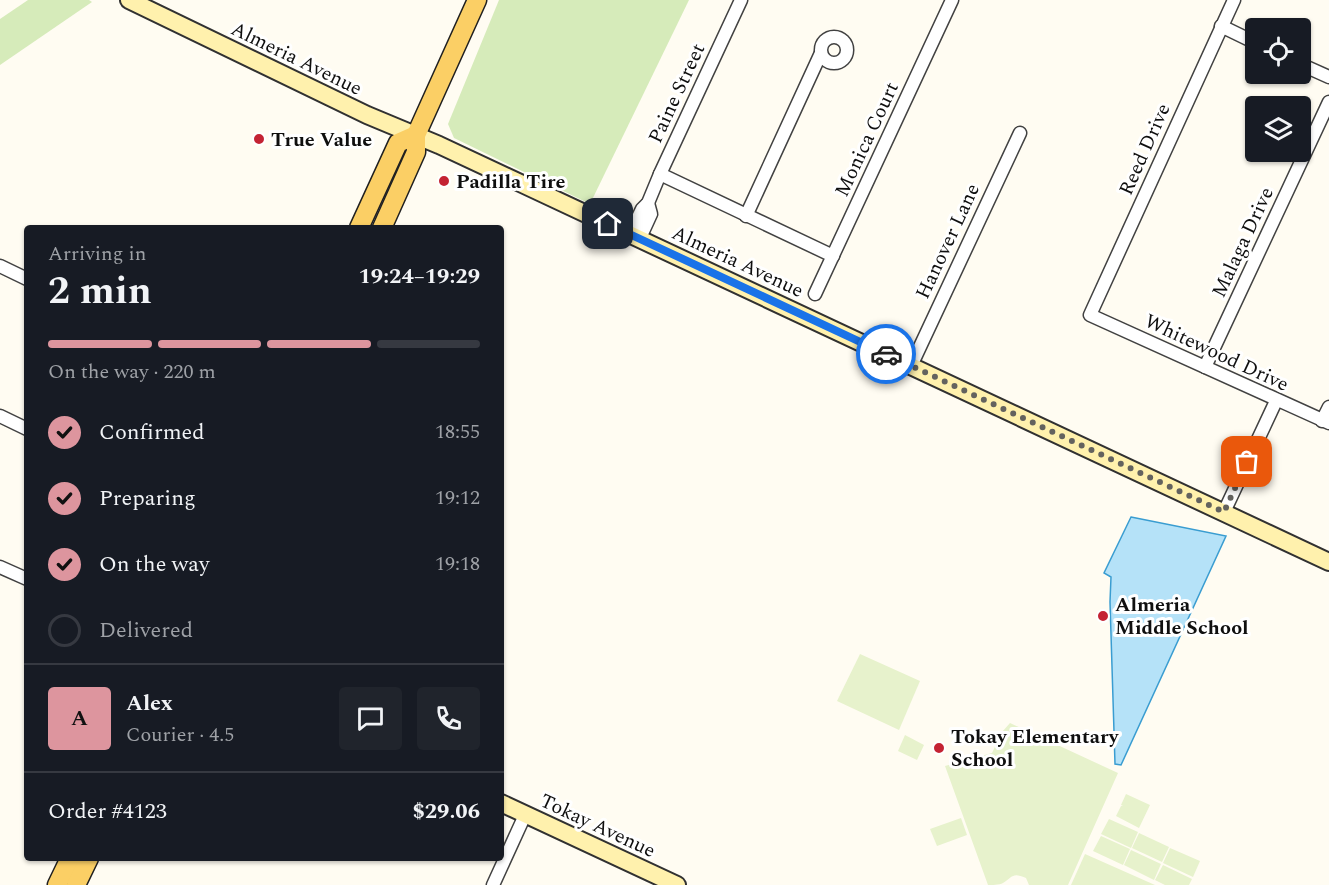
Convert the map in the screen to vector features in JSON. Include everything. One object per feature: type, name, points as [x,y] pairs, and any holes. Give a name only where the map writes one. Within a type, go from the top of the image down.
[{"type":"main road","points":[[383,225],[416,152],[416,135],[477,0]]},
{"type":"main road","points":[[359,225],[398,143],[416,135]]},
{"type":"main road","points":[[57,885],[69,861]]},
{"type":"main road","points":[[76,885],[88,861]]},
{"type":"street","name":"Almeria Avenue","points":[[129,0],[367,115],[416,135],[635,236],[1329,562]]},
{"type":"street","name":"Paine Street","points":[[635,236],[651,214],[648,203],[660,174],[741,0]]},
{"type":"street","name":"Monica Court","points":[[815,294],[952,0]]},
{"type":"street","name":"Reed Drive","points":[[1090,315],[1234,0]]},
{"type":"street","points":[[1221,26],[1245,38]]},
{"type":"street","points":[[746,216],[821,53]]},
{"type":"street","points":[[1311,69],[1329,77]]},
{"type":"street","name":"Malaga Drive","points":[[1205,367],[1329,102]]},
{"type":"street","name":"Hanover Lane","points":[[911,366],[1020,133]]},
{"type":"street","points":[[660,174],[833,255]]},
{"type":"street","points":[[0,266],[24,278]]},
{"type":"street","name":"Whitewood Drive","points":[[1090,315],[1326,422]]},
{"type":"street","points":[[1224,512],[1276,401]]},
{"type":"street","points":[[1326,422],[1329,407]]},
{"type":"street","points":[[0,416],[24,428]]},
{"type":"street","points":[[0,567],[24,578]]},
{"type":"street","name":"Tokay Avenue","points":[[504,804],[677,885]]},
{"type":"street","points":[[504,861],[525,815]]},
{"type":"street","points":[[493,885],[504,861]]},
{"type":"green space","points":[[28,0],[89,0],[92,2],[0,65],[0,19]]},
{"type":"green space","points":[[499,0],[689,0],[590,204],[454,138],[448,124]]},
{"type":"green space","points":[[860,654],[920,681],[899,730],[837,701]]},
{"type":"green space","points":[[1010,723],[1118,773],[1068,885],[1029,885],[1026,878],[1015,875],[1001,884],[988,885],[945,766],[992,753],[1002,732]]},
{"type":"green space","points":[[905,735],[924,745],[917,760],[898,751]]},
{"type":"green space","points":[[1126,794],[1150,805],[1139,828],[1116,816],[1123,806],[1121,805]]},
{"type":"green space","points":[[961,818],[967,835],[937,846],[930,829]]},
{"type":"green space","points":[[1109,819],[1138,832],[1131,848],[1101,834]]},
{"type":"green space","points":[[1139,833],[1169,847],[1162,862],[1132,848]]},
{"type":"green space","points":[[1101,836],[1130,849],[1123,865],[1093,851]]},
{"type":"green space","points":[[1170,848],[1200,861],[1193,877],[1163,863]]},
{"type":"green space","points":[[1131,850],[1161,864],[1154,880],[1124,865]]},
{"type":"green space","points":[[1085,854],[1155,885],[1071,885]]},
{"type":"green space","points":[[1163,865],[1192,879],[1189,885],[1165,885],[1155,880]]},
{"type":"water","points":[[1131,517],[1226,536],[1121,765],[1115,764],[1111,577],[1104,573]]},
{"type":"way so far","points":[[886,354],[1224,512],[1247,462]]},
{"type":"place","name":"True Value","points":[[259,139]]},
{"type":"place","name":"Padilla Tire","points":[[444,181]]},
{"type":"place","name":"Almeria Middle School","points":[[1103,616]]},
{"type":"place","name":"Tokay Elementary School","points":[[939,748]]},
{"type":"route","points":[[608,224],[886,354]]}]
